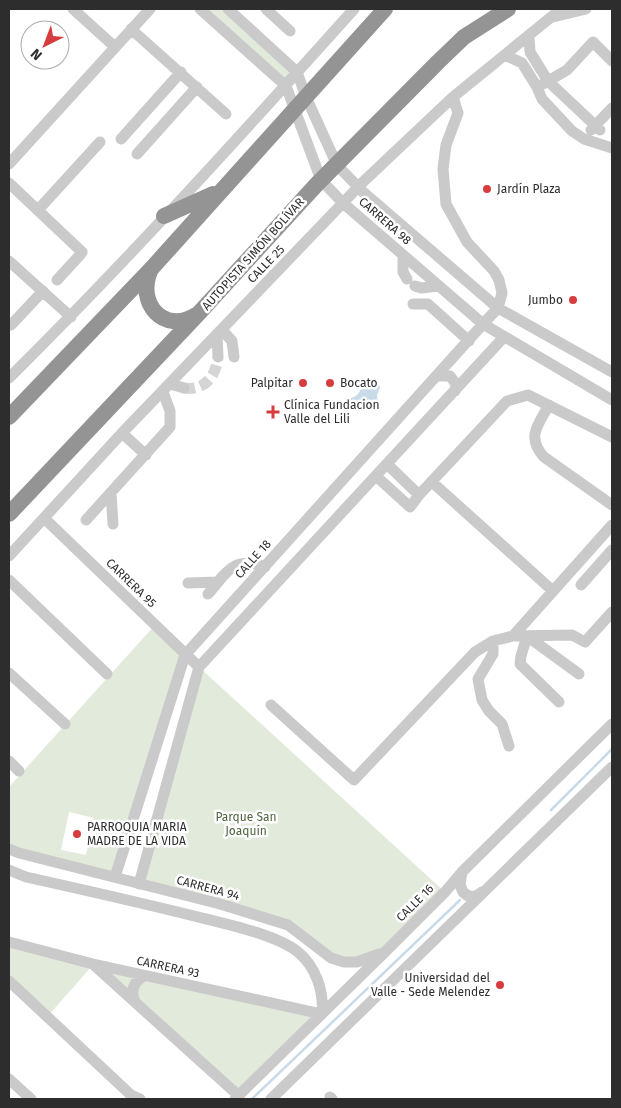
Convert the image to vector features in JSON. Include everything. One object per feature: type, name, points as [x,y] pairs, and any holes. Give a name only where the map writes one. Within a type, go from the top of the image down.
[{"type":"highway","points":[[9,417],[152,268],[385,9]]},
{"type":"highway","name":"AUTOPISTA SIMÓN BOLÍVAR","points":[[9,514],[200,312],[320,180],[464,37],[508,9]]},
{"type":"highway","points":[[164,216],[220,191]]},
{"type":"highway","points":[[152,268],[147,278],[146,287],[148,302],[156,312],[166,319],[178,321],[190,319],[200,312]]},
{"type":"street","points":[[73,9],[115,47]]},
{"type":"street","points":[[11,156],[150,9]]},
{"type":"street","name":"CARRERA 98","points":[[200,9],[286,86],[320,180],[343,203],[483,324],[612,400]]},
{"type":"street","name":"CARRERA 98","points":[[228,9],[297,72],[306,97],[337,165],[359,187],[498,308],[612,372]]},
{"type":"street","points":[[266,9],[290,30]]},
{"type":"street","points":[[9,378],[71,317],[286,86],[354,9]]},
{"type":"street","name":"CALLE 25","points":[[9,556],[122,432],[167,388],[359,187],[453,97],[561,9]]},
{"type":"street","points":[[551,17],[586,9]]},
{"type":"street","points":[[131,29],[226,114]]},
{"type":"street","points":[[528,37],[530,52],[548,81],[597,128]]},
{"type":"street","points":[[537,87],[567,70],[593,42],[612,61]]},
{"type":"street","points":[[505,55],[522,63],[547,107],[572,131],[587,140],[612,148]]},
{"type":"street","points":[[121,139],[180,72]]},
{"type":"street","points":[[137,154],[197,87]]},
{"type":"street","points":[[453,97],[458,113],[446,145],[443,169],[446,204],[467,242],[487,262],[499,280],[502,293],[498,308]]},
{"type":"street","points":[[587,140],[612,112]]},
{"type":"street","points":[[38,210],[100,142]]},
{"type":"street","points":[[9,200],[13,187],[82,252],[57,280]]},
{"type":"street","points":[[403,254],[403,272],[411,283],[421,288],[439,286]]},
{"type":"street","points":[[9,261],[71,317]]},
{"type":"street","points":[[11,326],[42,291]]},
{"type":"street","points":[[413,304],[428,304],[469,341]]},
{"type":"street","name":"CALLE 18","points":[[115,878],[185,655],[498,308]]},
{"type":"street","points":[[220,332],[232,341],[234,357]]},
{"type":"street","points":[[218,357],[220,332]]},
{"type":"street","points":[[139,884],[199,667],[504,337]]},
{"type":"street","points":[[436,376],[450,376],[456,384],[455,390]]},
{"type":"street","points":[[86,520],[170,427],[167,388],[184,388]]},
{"type":"street","points":[[376,476],[410,507],[507,401],[528,395],[612,437]]},
{"type":"street","points":[[549,405],[535,433],[534,442],[538,450],[544,457],[612,505]]},
{"type":"street","points":[[122,432],[146,455]]},
{"type":"street","points":[[386,464],[420,495]]},
{"type":"street","points":[[432,482],[553,591]]},
{"type":"street","points":[[111,493],[113,524]]},
{"type":"street","name":"CARRERA 95","points":[[44,518],[199,667]]},
{"type":"street","points":[[513,636],[612,525]]},
{"type":"street","points":[[581,585],[612,550]]},
{"type":"street","points":[[208,594],[231,568],[240,563],[254,563],[264,567]]},
{"type":"street","points":[[9,580],[107,674]]},
{"type":"street","points":[[188,583],[218,582]]},
{"type":"street","points":[[271,705],[354,780],[475,652],[493,641],[513,636],[572,635],[585,642],[612,612]]},
{"type":"street","points":[[527,636],[579,674]]},
{"type":"street","points":[[527,636],[520,664],[559,702]]},
{"type":"street","points":[[493,641],[493,654],[478,679],[482,700],[489,711],[502,724],[508,746]]},
{"type":"street","points":[[9,673],[65,724]]},
{"type":"street","name":"CALLE 16","points":[[237,1097],[389,948],[445,892],[462,872],[612,724]]},
{"type":"street","points":[[9,762],[19,771]]},
{"type":"street","points":[[271,1099],[612,768]]},
{"type":"street","points":[[9,864],[14,851]]},
{"type":"street","name":"CARRERA 94","points":[[14,851],[220,904],[288,925],[331,958],[344,962],[368,960],[389,948]]},
{"type":"street","points":[[9,870],[26,877],[216,921],[286,944],[299,953],[317,978],[322,993],[322,1014]]},
{"type":"street","points":[[462,872],[461,890],[464,894],[471,897],[479,895],[506,870]]},
{"type":"street","points":[[9,880],[26,877]]},
{"type":"street","points":[[216,921],[221,920],[226,912],[220,904]]},
{"type":"street","name":"CARRERA 93","points":[[9,942],[144,976],[322,1014]]},
{"type":"street","points":[[93,964],[237,1097]]},
{"type":"street","points":[[135,1002],[133,996],[134,984],[144,976]]},
{"type":"street","points":[[9,981],[135,1098]]},
{"type":"street","points":[[9,1079],[31,1099]]},
{"type":"green space","points":[[200,9],[228,9],[297,72],[286,86]]},
{"type":"green space","points":[[155,625],[185,655],[115,877],[9,849],[9,787]],"holes":[[[69,812],[94,818],[86,855],[61,850]]]},
{"type":"green space","name":"Parque San Joaquín","points":[[199,667],[445,892],[389,948],[344,962],[298,932],[139,884]]},
{"type":"green space","points":[[9,942],[322,1014],[239,1096],[93,965],[47,1017],[9,981]]},
{"type":"water","points":[[364,380],[375,381],[379,384],[378,404],[373,408],[355,407],[346,399],[354,397],[359,393]]},
{"type":"waterway","points":[[551,810],[612,749]]},
{"type":"waterway","points":[[252,1099],[460,900]]},
{"type":"tunnel","points":[[184,388],[198,387],[208,381],[215,370],[218,357]]},
{"type":"place","name":"Jardín Plaza","points":[[487,189]]},
{"type":"place","name":"Jumbo","points":[[573,300]]},
{"type":"place","name":"Palpitar","points":[[303,383]]},
{"type":"place","name":"Bocato","points":[[330,383]]},
{"type":"place","name":"Clínica Fundacion Valle del Lili","points":[[273,412]]},
{"type":"place","name":"PARROQUIA MARIA MADRE DE LA VIDA","points":[[77,834]]},
{"type":"place","name":"Universidad del Valle - Sede Melendez","points":[[500,985]]}]
